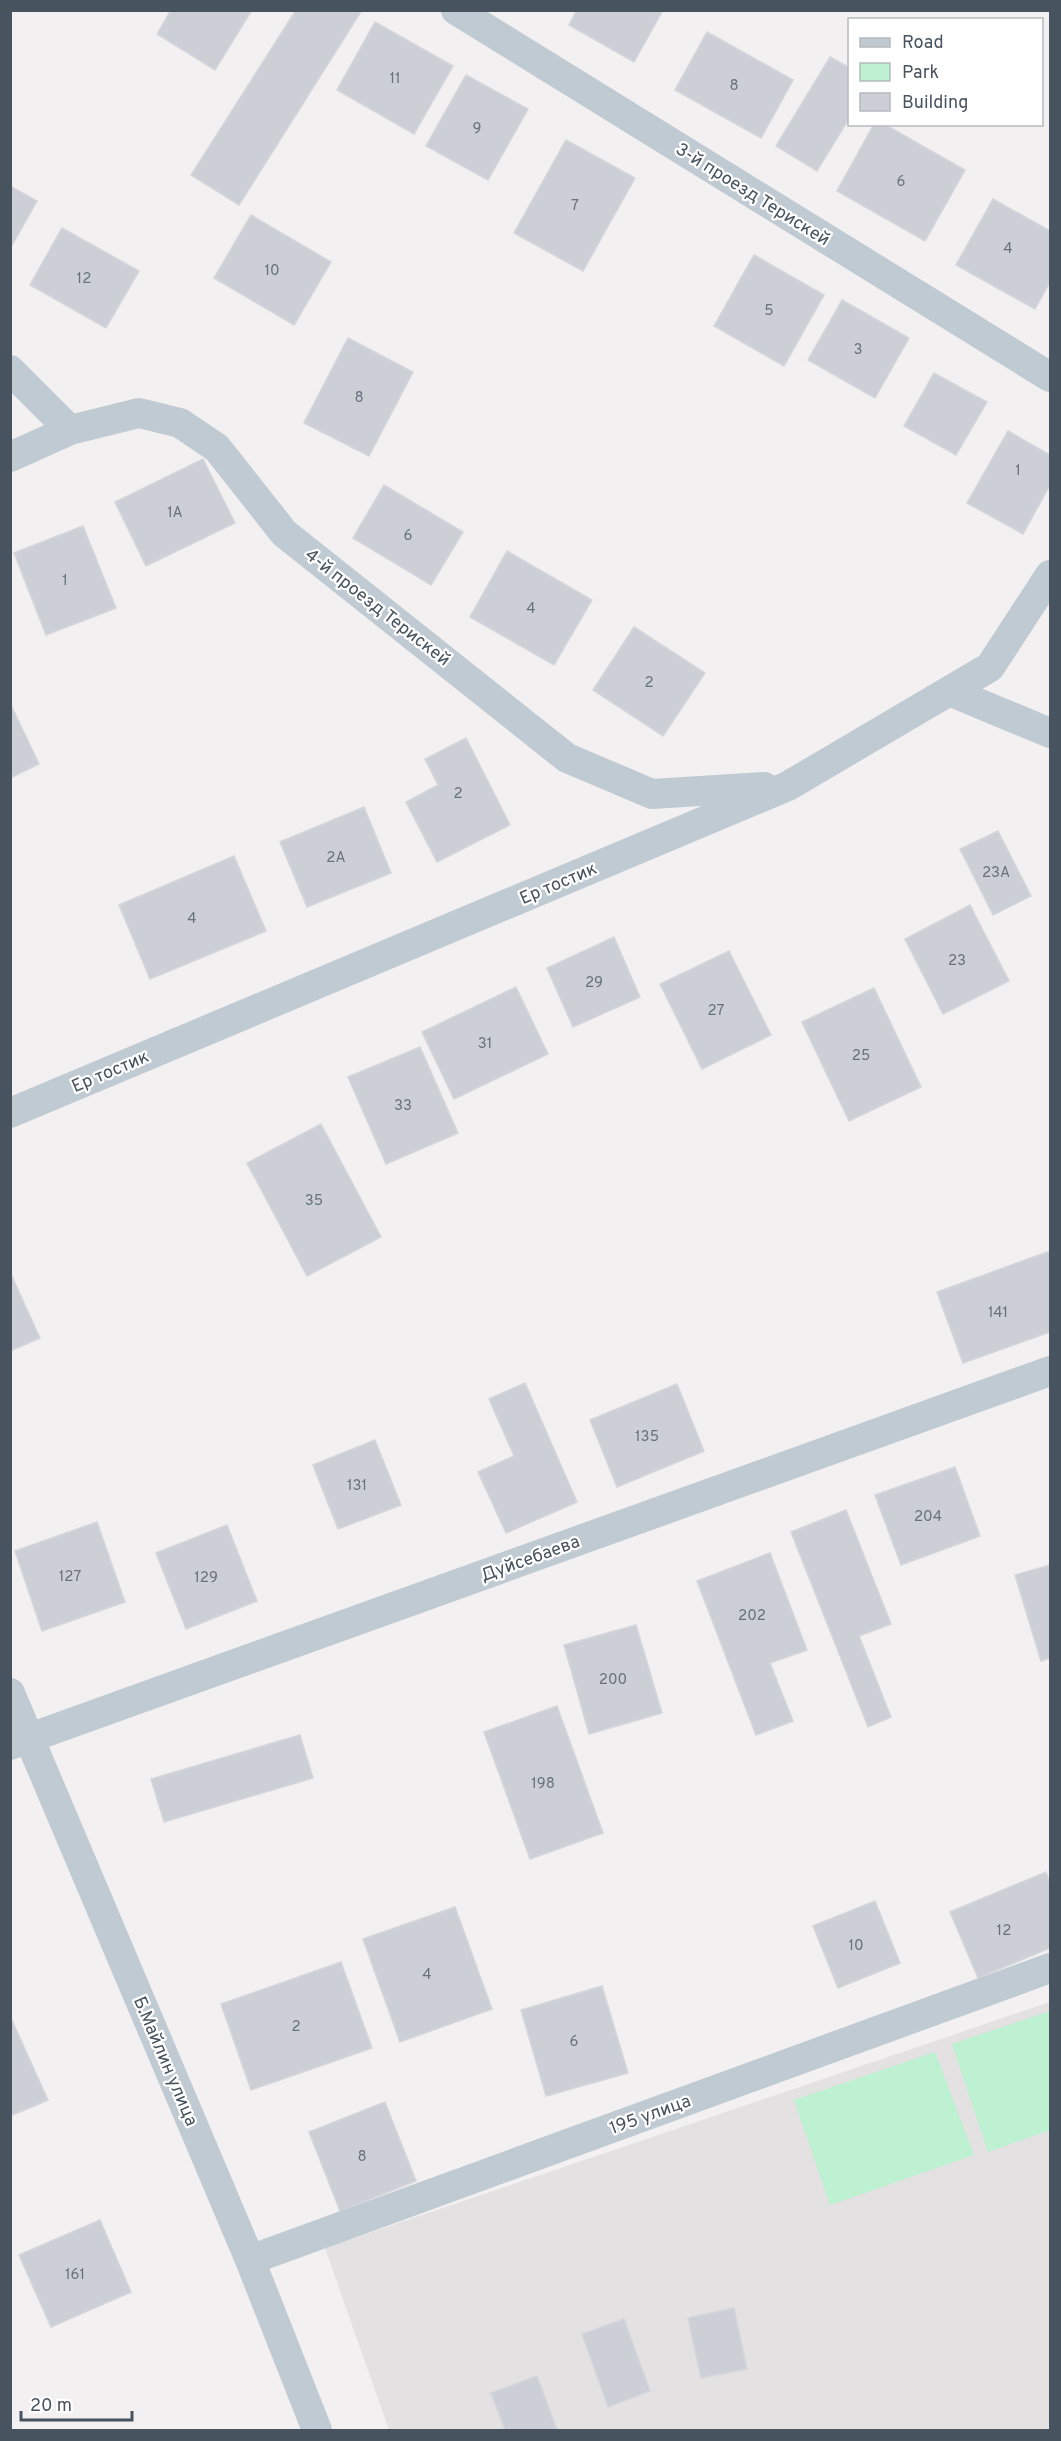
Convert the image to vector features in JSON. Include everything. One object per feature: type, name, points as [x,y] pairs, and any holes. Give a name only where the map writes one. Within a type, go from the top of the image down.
[{"type":"street","name":"3-й проезд Терискей","points":[[456,10],[1050,377]]},
{"type":"street","points":[[10,370],[70,430]]},
{"type":"street","name":"4-й проезд Терискей","points":[[10,457],[70,430],[139,413],[180,423],[217,448],[284,533],[567,758],[652,794],[788,786]]},
{"type":"street","name":"Ер тостик","points":[[10,1113],[788,786],[990,667],[1050,575]]},
{"type":"street","points":[[949,691],[1050,733]]},
{"type":"street","name":"Дуйсебаева","points":[[21,1741],[1050,1371]]},
{"type":"street","name":"Б.Майлин улица","points":[[10,1693],[21,1741],[250,2260],[317,2430]]},
{"type":"street","name":"195 улица","points":[[250,2260],[1050,1968]]},
{"type":"shaded area","points":[[1050,2002],[1050,2430],[389,2430],[325,2248]]},
{"type":"green space","points":[[1050,2011],[1050,2130],[988,2152],[952,2044]]},
{"type":"green space","points":[[935,2052],[974,2155],[830,2205],[794,2100]]},
{"type":"building","points":[[171,10],[252,10],[215,70],[157,34]]},
{"type":"building","points":[[296,10],[362,10],[239,205],[191,175]]},
{"type":"building","points":[[577,10],[663,10],[634,62],[569,25]]},
{"type":"building","points":[[375,22],[453,66],[414,134],[337,90]]},
{"type":"building","points":[[707,32],[793,80],[761,138],[675,90]]},
{"type":"building","points":[[830,57],[848,67],[848,120],[817,171],[776,146]]},
{"type":"building","points":[[466,75],[528,109],[488,180],[426,146]]},
{"type":"building","points":[[873,126],[888,126],[965,170],[925,241],[837,191]]},
{"type":"building","points":[[566,140],[635,178],[583,271],[514,233]]},
{"type":"building","points":[[10,186],[37,201],[10,249]]},
{"type":"building","points":[[993,199],[1050,231],[1050,282],[1035,309],[956,265]]},
{"type":"building","points":[[251,215],[331,262],[294,325],[214,278]]},
{"type":"building","points":[[62,228],[139,271],[106,328],[30,285]]},
{"type":"building","points":[[754,255],[824,295],[784,366],[714,326]]},
{"type":"building","points":[[842,300],[909,338],[875,398],[808,360]]},
{"type":"building","points":[[348,338],[413,372],[369,456],[304,423]]},
{"type":"building","points":[[934,373],[987,402],[956,455],[904,426]]},
{"type":"building","points":[[1008,431],[1050,455],[1050,485],[1023,534],[967,503]]},
{"type":"building","points":[[203,459],[235,523],[146,566],[115,502]]},
{"type":"building","points":[[384,485],[463,532],[431,585],[353,538]]},
{"type":"building","points":[[83,526],[116,608],[46,635],[14,553]]},
{"type":"building","points":[[507,551],[592,600],[554,665],[470,617]]},
{"type":"building","points":[[634,627],[705,673],[663,736],[593,690]]},
{"type":"building","points":[[10,703],[39,764],[10,778]]},
{"type":"building","points":[[466,738],[510,825],[437,862],[406,802],[438,785],[425,759]]},
{"type":"building","points":[[364,807],[391,873],[307,907],[280,842]]},
{"type":"building","points":[[998,831],[1031,896],[993,915],[960,849]]},
{"type":"building","points":[[234,856],[266,931],[150,979],[119,905]]},
{"type":"building","points":[[970,905],[1009,981],[943,1014],[905,939]]},
{"type":"building","points":[[614,937],[640,997],[573,1027],[547,968]]},
{"type":"building","points":[[729,951],[771,1035],[702,1069],[660,984]]},
{"type":"building","points":[[516,987],[548,1054],[454,1099],[422,1032]]},
{"type":"building","points":[[874,988],[921,1087],[849,1121],[802,1022]]},
{"type":"building","points":[[420,1047],[458,1133],[386,1164],[348,1077]]},
{"type":"building","points":[[321,1124],[381,1237],[307,1276],[247,1163]]},
{"type":"building","points":[[1050,1251],[1050,1332],[963,1363],[937,1292]]},
{"type":"building","points":[[10,1272],[40,1338],[10,1351]]},
{"type":"building","points":[[525,1383],[577,1502],[506,1533],[478,1472],[514,1456],[489,1399]]},
{"type":"building","points":[[677,1384],[704,1451],[617,1487],[590,1420]]},
{"type":"building","points":[[375,1440],[401,1505],[338,1529],[313,1465]]},
{"type":"building","points":[[955,1467],[980,1536],[901,1565],[875,1495]]},
{"type":"building","points":[[846,1510],[891,1624],[859,1636],[891,1717],[868,1727],[791,1532]]},
{"type":"building","points":[[97,1522],[125,1602],[42,1631],[15,1551]]},
{"type":"building","points":[[227,1525],[257,1601],[186,1629],[156,1553]]},
{"type":"building","points":[[770,1553],[807,1650],[770,1663],[793,1721],[756,1735],[697,1581]]},
{"type":"building","points":[[1050,1565],[1050,1658],[1041,1661],[1015,1575]]},
{"type":"building","points":[[636,1625],[662,1713],[589,1734],[564,1645]]},
{"type":"building","points":[[557,1706],[603,1833],[530,1859],[484,1732]]},
{"type":"building","points":[[300,1735],[313,1778],[164,1822],[151,1779]]},
{"type":"building","points":[[1046,1872],[1050,1884],[1050,1948],[978,1978],[950,1912]]},
{"type":"building","points":[[875,1901],[900,1963],[838,1988],[813,1926]]},
{"type":"building","points":[[455,1907],[492,2009],[400,2042],[363,1939]]},
{"type":"building","points":[[341,1962],[372,2048],[251,2090],[221,2004]]},
{"type":"building","points":[[602,1986],[628,2073],[546,2096],[521,2010]]},
{"type":"building","points":[[10,2016],[48,2100],[10,2116]]},
{"type":"building","points":[[385,2102],[416,2181],[340,2211],[309,2132]]},
{"type":"building","points":[[100,2220],[131,2292],[51,2327],[19,2255]]},
{"type":"building","points":[[734,2308],[747,2369],[701,2378],[688,2318]]},
{"type":"building","points":[[624,2319],[650,2391],[608,2407],[582,2334]]},
{"type":"building","points":[[537,2376],[557,2430],[505,2430],[491,2393]]}]
